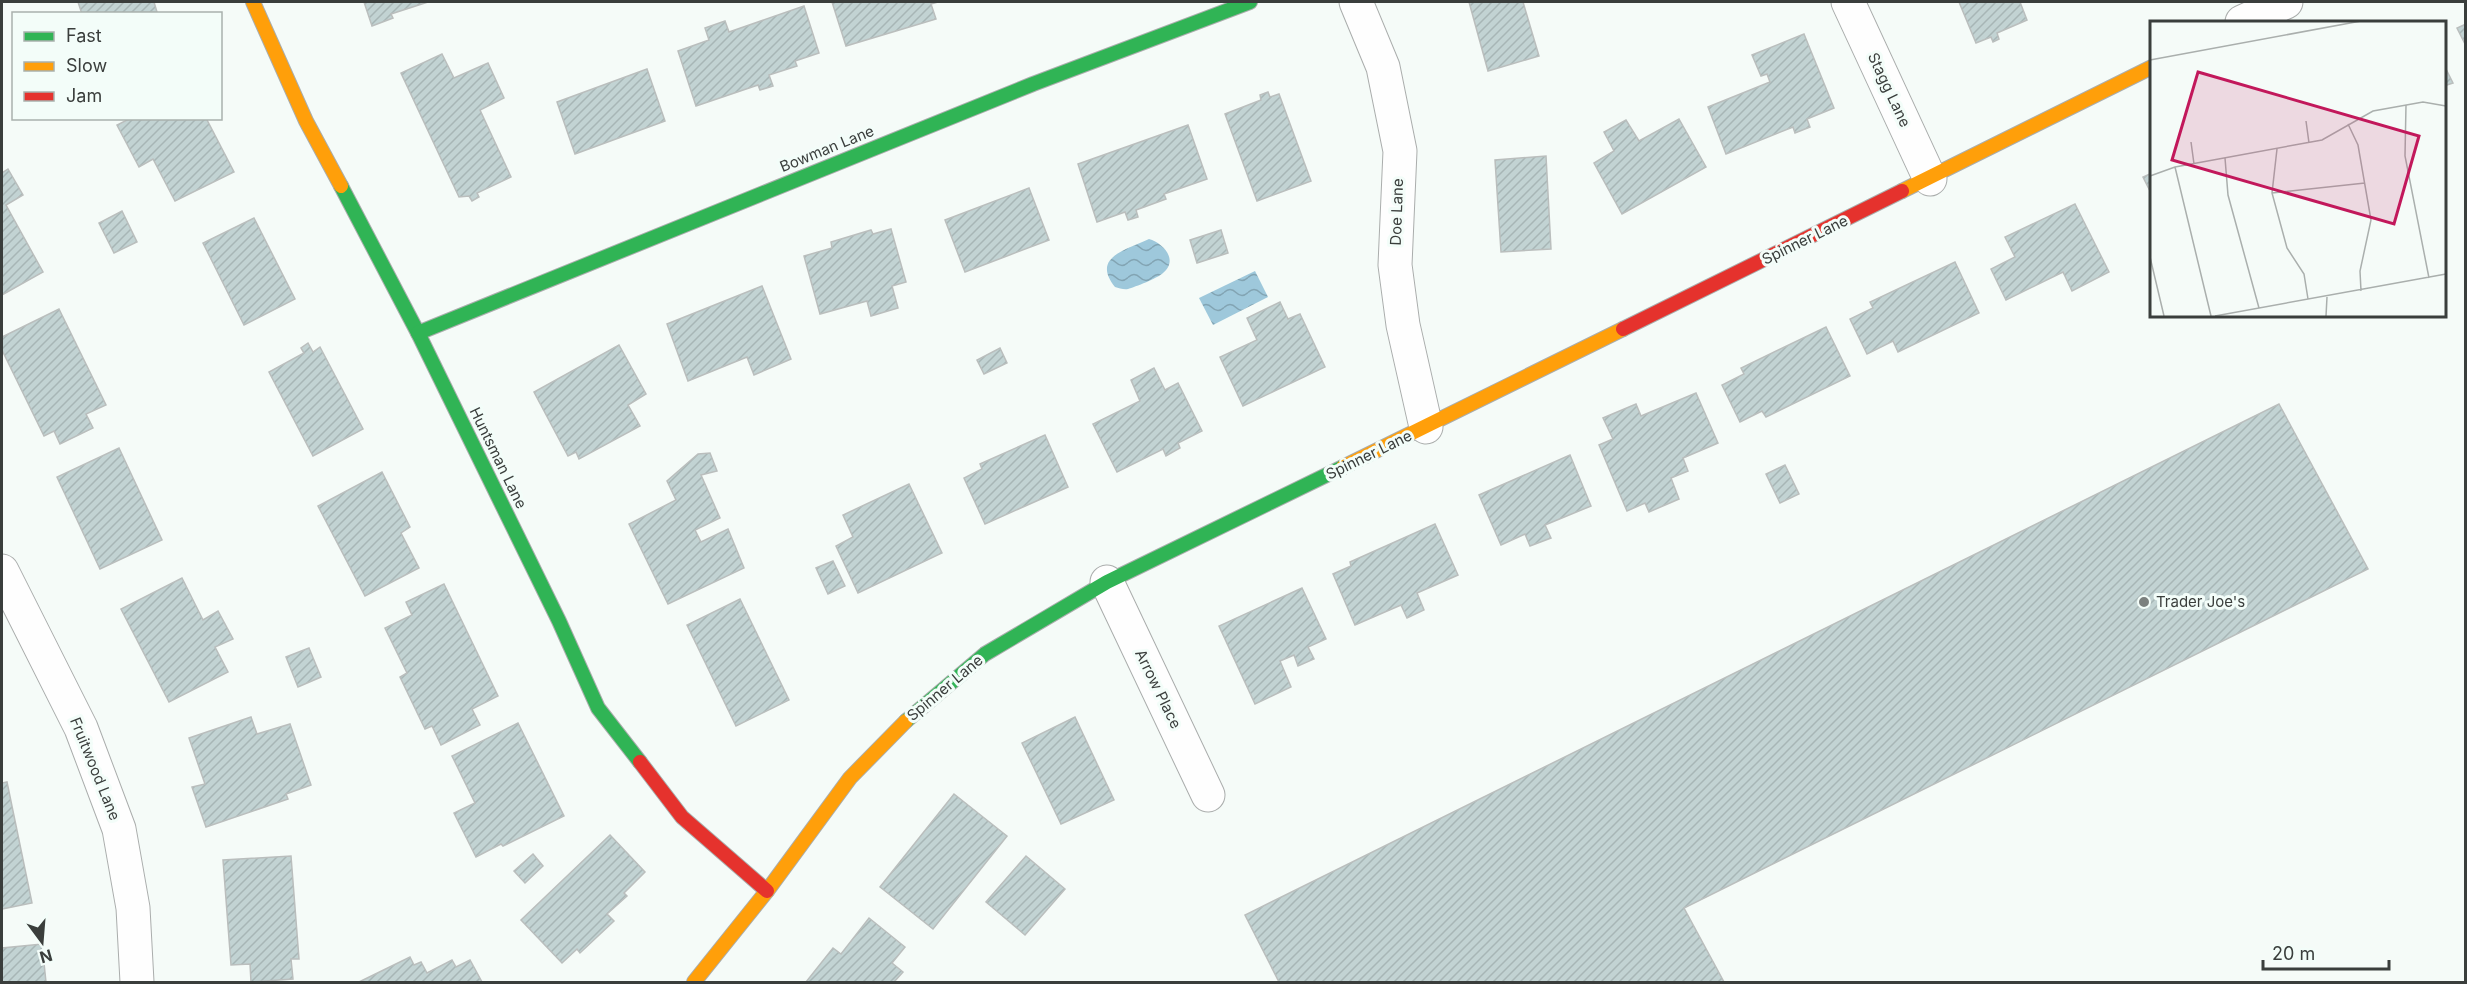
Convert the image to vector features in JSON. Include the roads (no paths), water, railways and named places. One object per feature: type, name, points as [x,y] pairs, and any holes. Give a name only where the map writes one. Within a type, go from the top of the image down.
[{"type":"street","name":"Huntsman Lane","points":[[253,2],[306,121],[418,333],[559,621],[598,708],[682,818],[767,891]]},
{"type":"street","name":"Bowman Lane","points":[[418,333],[1022,88],[1250,2]]},
{"type":"street","name":"Doe Lane","points":[[1356,2],[1383,68],[1400,151],[1395,265],[1403,325],[1426,427]]},
{"type":"street","name":"Stagg Lane","points":[[1848,2],[1930,179]]},
{"type":"street","points":[[2244,21],[2286,2]]},
{"type":"street","name":"Spinner Lane","points":[[694,982],[767,891],[850,778],[913,713],[985,654],[1107,582],[1930,179],[2150,68]]},
{"type":"street","name":"Fruitwood Lane","points":[[2,571],[81,728],[119,829],[133,908],[137,982]]},
{"type":"street","name":"Arrow Place","points":[[1107,582],[1208,795]]},
{"type":"water","points":[[1149,239],[1164,248],[1170,263],[1168,268],[1156,277],[1136,286],[1126,289],[1115,287],[1109,277],[1107,268],[1109,262],[1122,251]]},
{"type":"water","points":[[1255,271],[1268,297],[1213,325],[1199,298]]},
{"type":"place","name":"Trader Joe's","points":[[2144,602]]}]
